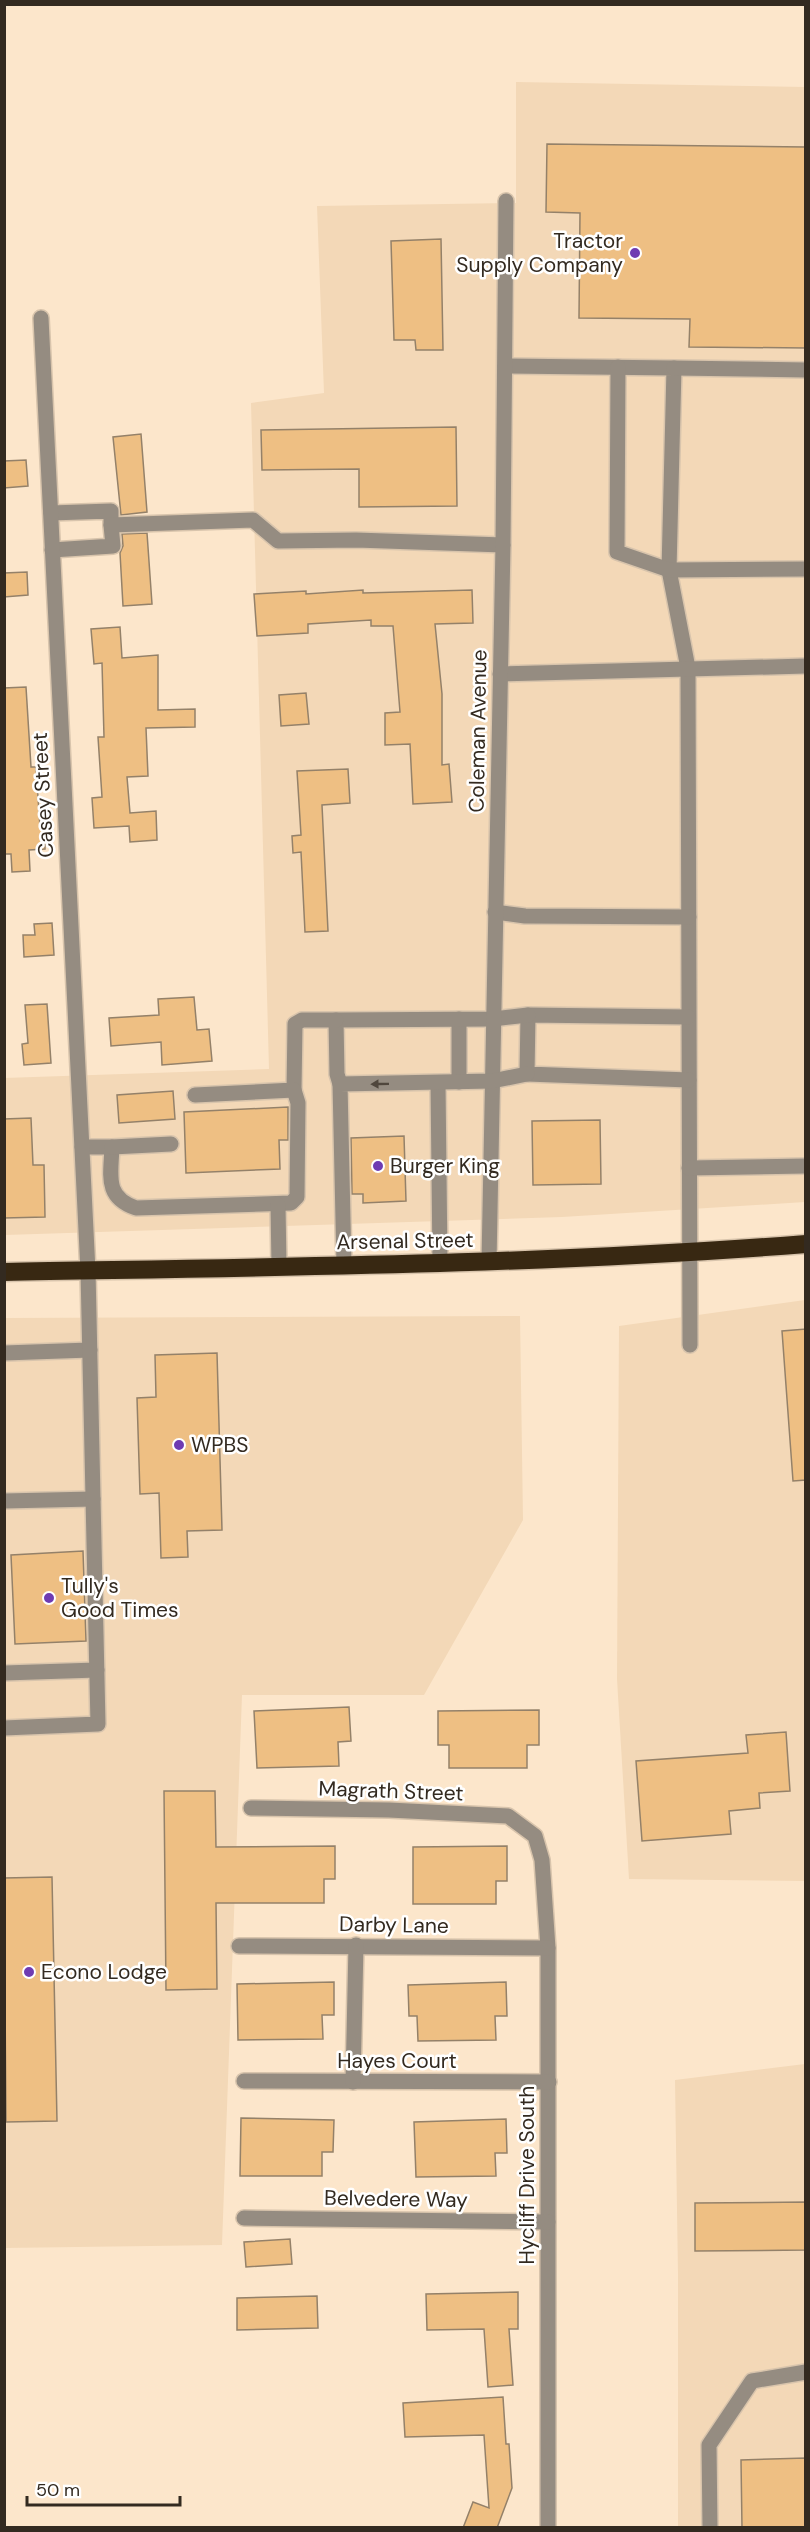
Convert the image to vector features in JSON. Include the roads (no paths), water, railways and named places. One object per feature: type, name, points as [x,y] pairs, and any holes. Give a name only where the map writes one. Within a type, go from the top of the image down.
[{"type":"highway","name":"Arsenal Street","points":[[4,1272],[489,1262],[690,1253],[806,1244]]},
{"type":"street","name":"Coleman Avenue","points":[[489,1262],[503,546],[506,201]]},
{"type":"street","name":"Casey Street","points":[[4,1728],[98,1725],[88,1271],[41,318]]},
{"type":"street","points":[[505,366],[806,370]]},
{"type":"street","points":[[618,367],[617,552],[669,570],[806,569]]},
{"type":"street","points":[[674,368],[669,570],[688,668],[690,1345]]},
{"type":"street","points":[[51,513],[111,511],[113,546],[52,550]]},
{"type":"street","points":[[111,525],[253,520],[278,541],[357,540],[503,546]]},
{"type":"street","points":[[500,674],[806,666]]},
{"type":"street","points":[[495,912],[525,916],[688,917]]},
{"type":"street","points":[[112,1147],[111,1182],[114,1195],[120,1203],[135,1208],[291,1203],[297,1197],[298,1103],[294,1090],[295,1024],[303,1020],[493,1019],[528,1015],[688,1017]]},
{"type":"street","points":[[527,1074],[528,1015]]},
{"type":"street","points":[[459,1019],[459,1082]]},
{"type":"street","points":[[336,1020],[337,1074],[340,1084],[344,1265]]},
{"type":"street","points":[[340,1084],[492,1081],[527,1074],[689,1080]]},
{"type":"street","points":[[438,1083],[440,1263]]},
{"type":"street","points":[[195,1095],[294,1090]]},
{"type":"street","points":[[82,1147],[171,1144]]},
{"type":"street","points":[[689,1168],[806,1166]]},
{"type":"street","points":[[278,1204],[279,1266]]},
{"type":"street","points":[[4,1353],[90,1350]]},
{"type":"street","points":[[4,1501],[93,1499]]},
{"type":"street","points":[[4,1673],[97,1670]]},
{"type":"street","name":"Magrath Street","points":[[251,1808],[508,1816],[526,1827]]},
{"type":"street","name":"Hycliff Drive South","points":[[526,1827],[535,1836],[542,1860],[548,1948],[548,2528]]},
{"type":"street","points":[[353,2082],[356,1945]]},
{"type":"street","name":"Darby Lane","points":[[240,1946],[548,1948]]},
{"type":"street","name":"Hayes Court","points":[[244,2081],[549,2082]]},
{"type":"street","name":"Belvedere Way","points":[[244,2218],[548,2222]]},
{"type":"street","points":[[710,2528],[709,2445],[752,2381],[806,2372]]},
{"type":"place","name":"Tractor Supply Company","points":[[635,253]]},
{"type":"place","name":"Burger King","points":[[378,1166]]},
{"type":"place","name":"WPBS","points":[[179,1445]]},
{"type":"place","name":"Tully's Good Times","points":[[49,1598]]},
{"type":"place","name":"Econo Lodge","points":[[29,1972]]}]
